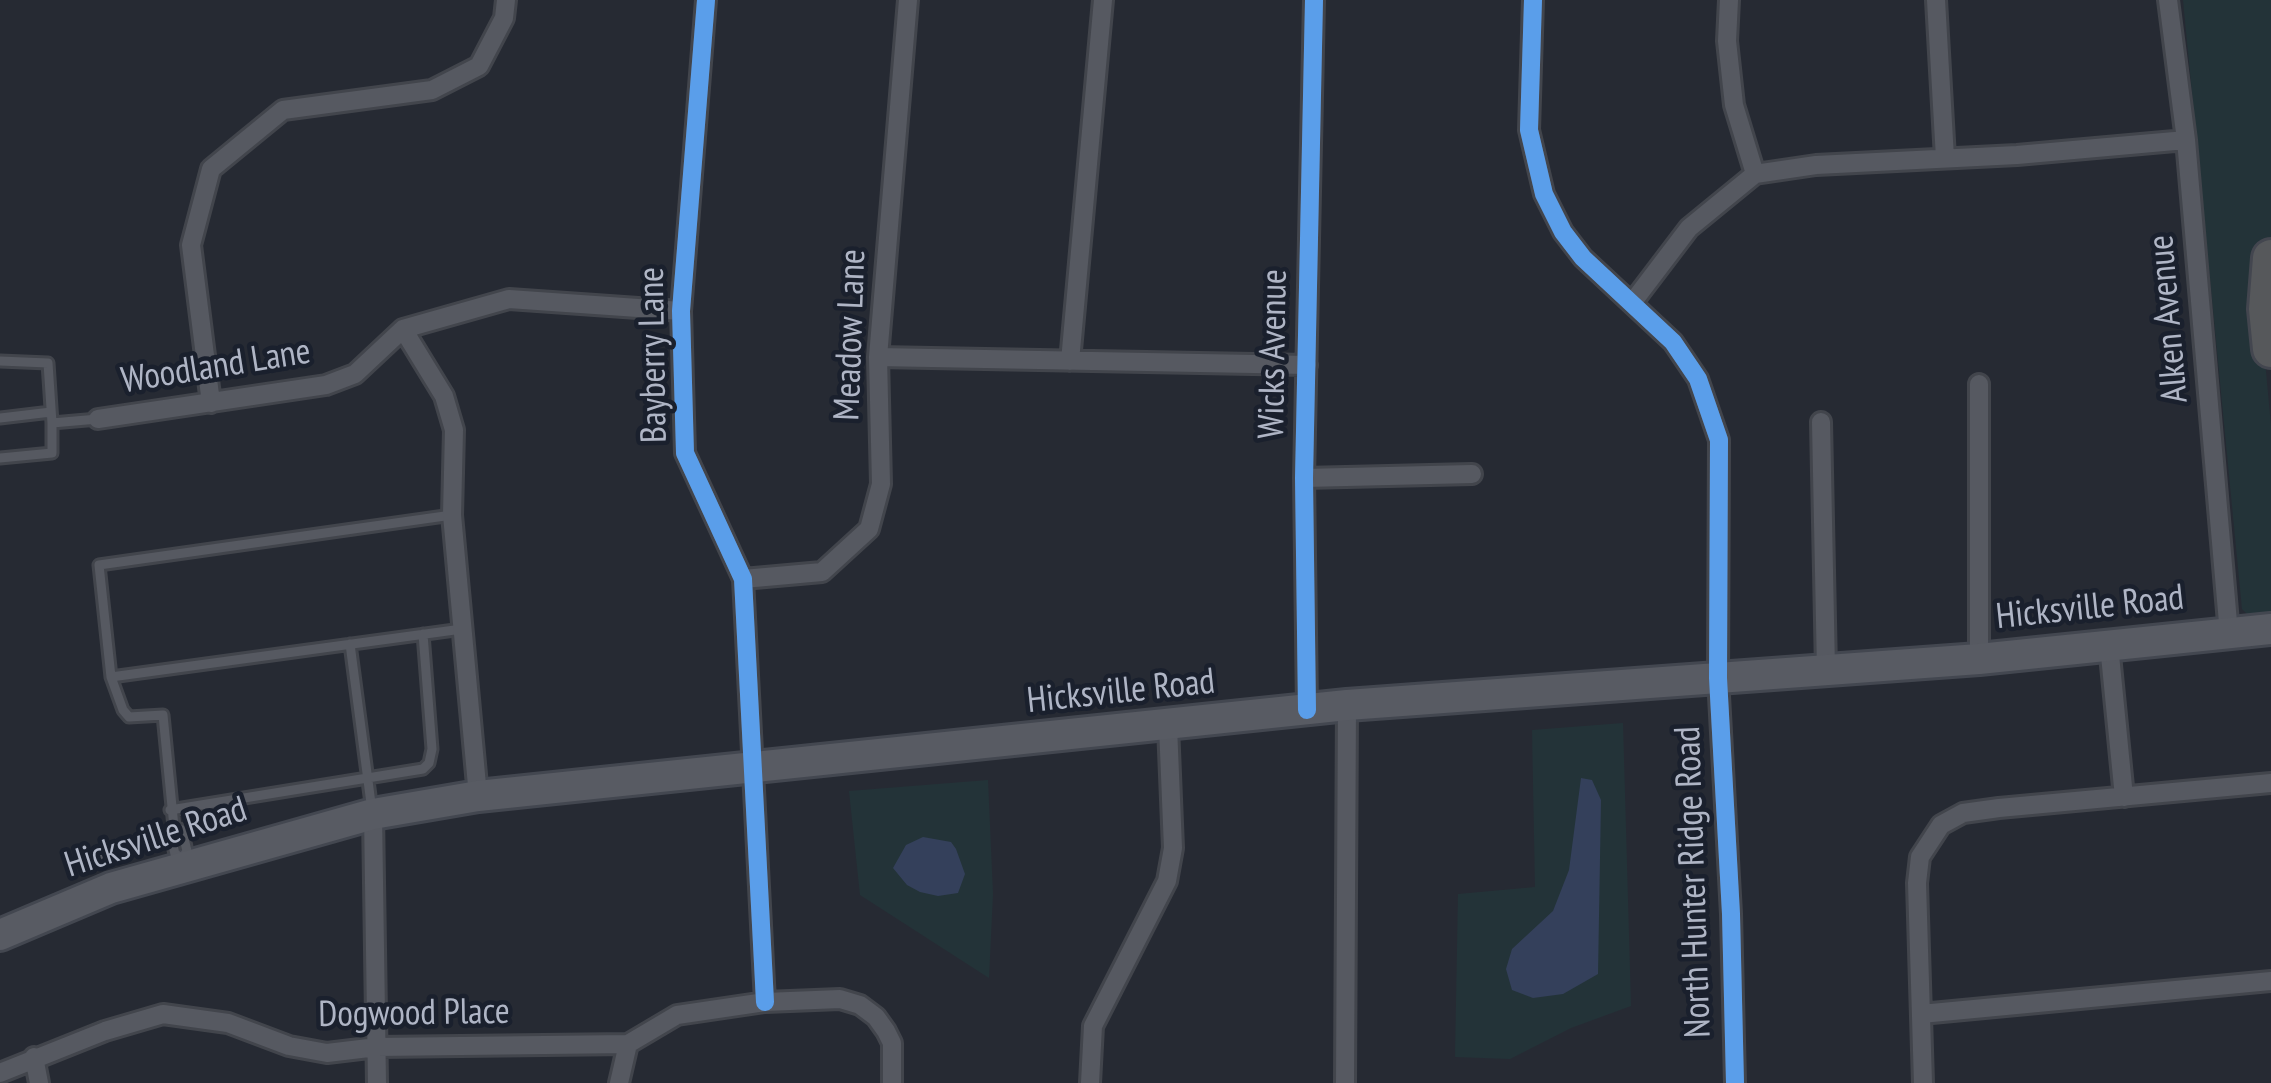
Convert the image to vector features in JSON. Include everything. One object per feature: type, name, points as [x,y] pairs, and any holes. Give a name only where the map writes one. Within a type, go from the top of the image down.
[{"type":"highway","points":[[2271,258],[2267,309],[2271,349]]},
{"type":"main road","name":"Hicksville Road","points":[[0,935],[184,862],[373,814],[478,796],[1347,705],[1979,659],[2271,629]]},
{"type":"street","points":[[211,403],[191,245],[212,169],[284,110],[432,90],[479,66],[504,18],[506,0]]},
{"type":"street","name":"Bayberry Lane","points":[[706,0],[681,310],[685,453],[742,579],[765,1002]]},
{"type":"street","name":"Meadow Lane","points":[[742,579],[822,572],[868,529],[880,484],[878,357],[908,0]]},
{"type":"street","points":[[1070,361],[1103,0]]},
{"type":"street","name":"Wicks Avenue","points":[[1306,710],[1304,478],[1314,0]]},
{"type":"street","name":"North Hunter Ridge Road","points":[[1533,0],[1528,109],[1538,176],[1554,215],[1573,246],[1665,332],[1688,362],[1707,400],[1719,440],[1718,678],[1735,1083]]},
{"type":"street","points":[[1729,0],[1727,41],[1734,105],[1755,174]]},
{"type":"street","points":[[1936,0],[1945,158]]},
{"type":"street","name":"Alken Avenue","points":[[2168,0],[2186,140],[2229,634]]},
{"type":"street","points":[[1632,304],[1673,248],[1715,204],[1755,174],[1816,165],[2186,140]]},
{"type":"street","name":"Woodland Lane","points":[[98,419],[326,385],[355,374],[404,329],[508,298],[681,310]]},
{"type":"street","points":[[404,329],[444,396],[454,430],[452,515],[478,796]]},
{"type":"street","points":[[878,357],[1307,365]]},
{"type":"street","points":[[1979,384],[1979,659]]},
{"type":"street","points":[[1821,422],[1826,670]]},
{"type":"street","points":[[1304,478],[1472,474]]},
{"type":"street","points":[[2109,644],[2124,796]]},
{"type":"street","points":[[1345,1083],[1347,705]]},
{"type":"street","points":[[1090,1083],[1093,1026],[1167,881],[1173,848],[1168,726]]},
{"type":"street","points":[[1923,1083],[1920,857],[1941,825],[1963,813],[2271,783]]},
{"type":"street","points":[[373,814],[377,1083]]},
{"type":"street","points":[[1921,1014],[2271,981]]},
{"type":"street","points":[[619,1083],[628,1045],[677,1015],[765,1002],[840,999],[876,1017],[892,1043],[892,1083]]},
{"type":"street","name":"Dogwood Place","points":[[0,1073],[163,1014],[228,1023],[289,1046],[327,1053],[377,1047],[628,1045]]},
{"type":"street","points":[[34,1057],[39,1083]]},
{"type":"lane","points":[[0,361],[48,363],[52,454],[0,458]]},
{"type":"lane","points":[[0,418],[98,419]]},
{"type":"lane","points":[[173,832],[163,715],[129,716],[111,676],[100,565],[452,515]]},
{"type":"lane","points":[[111,676],[462,629]]},
{"type":"lane","points":[[170,810],[409,773],[429,763],[431,728],[423,634]]},
{"type":"lane","points":[[350,644],[373,814]]},
{"type":"lane","points":[[89,856],[182,830],[187,850],[184,862]]},
{"type":"shaded area","points":[[2183,0],[2271,0],[2271,237],[2260,269],[2260,306],[2271,426],[2271,615],[2251,618],[2242,609]]},
{"type":"shaded area","points":[[1623,723],[1631,1006],[1571,1028],[1510,1059],[1455,1057],[1458,894],[1535,887],[1532,730]]},
{"type":"shaded area","points":[[988,780],[993,894],[989,978],[860,895],[849,791]]},
{"type":"water","points":[[1581,778],[1592,780],[1601,800],[1598,974],[1563,994],[1533,998],[1512,990],[1506,969],[1512,949],[1553,911],[1569,870]]},
{"type":"water","points":[[923,837],[951,842],[956,849],[965,874],[958,893],[920,892],[893,868],[906,845]]},
{"type":"cycle path","points":[[706,0],[681,311],[685,453],[743,579],[765,1002]]},
{"type":"cycle path","points":[[1307,710],[1304,478],[1314,0]]},
{"type":"cycle path","points":[[1533,0],[1529,130],[1544,194],[1583,258],[1673,342],[1698,379],[1719,440],[1718,678],[1735,1083]]}]
